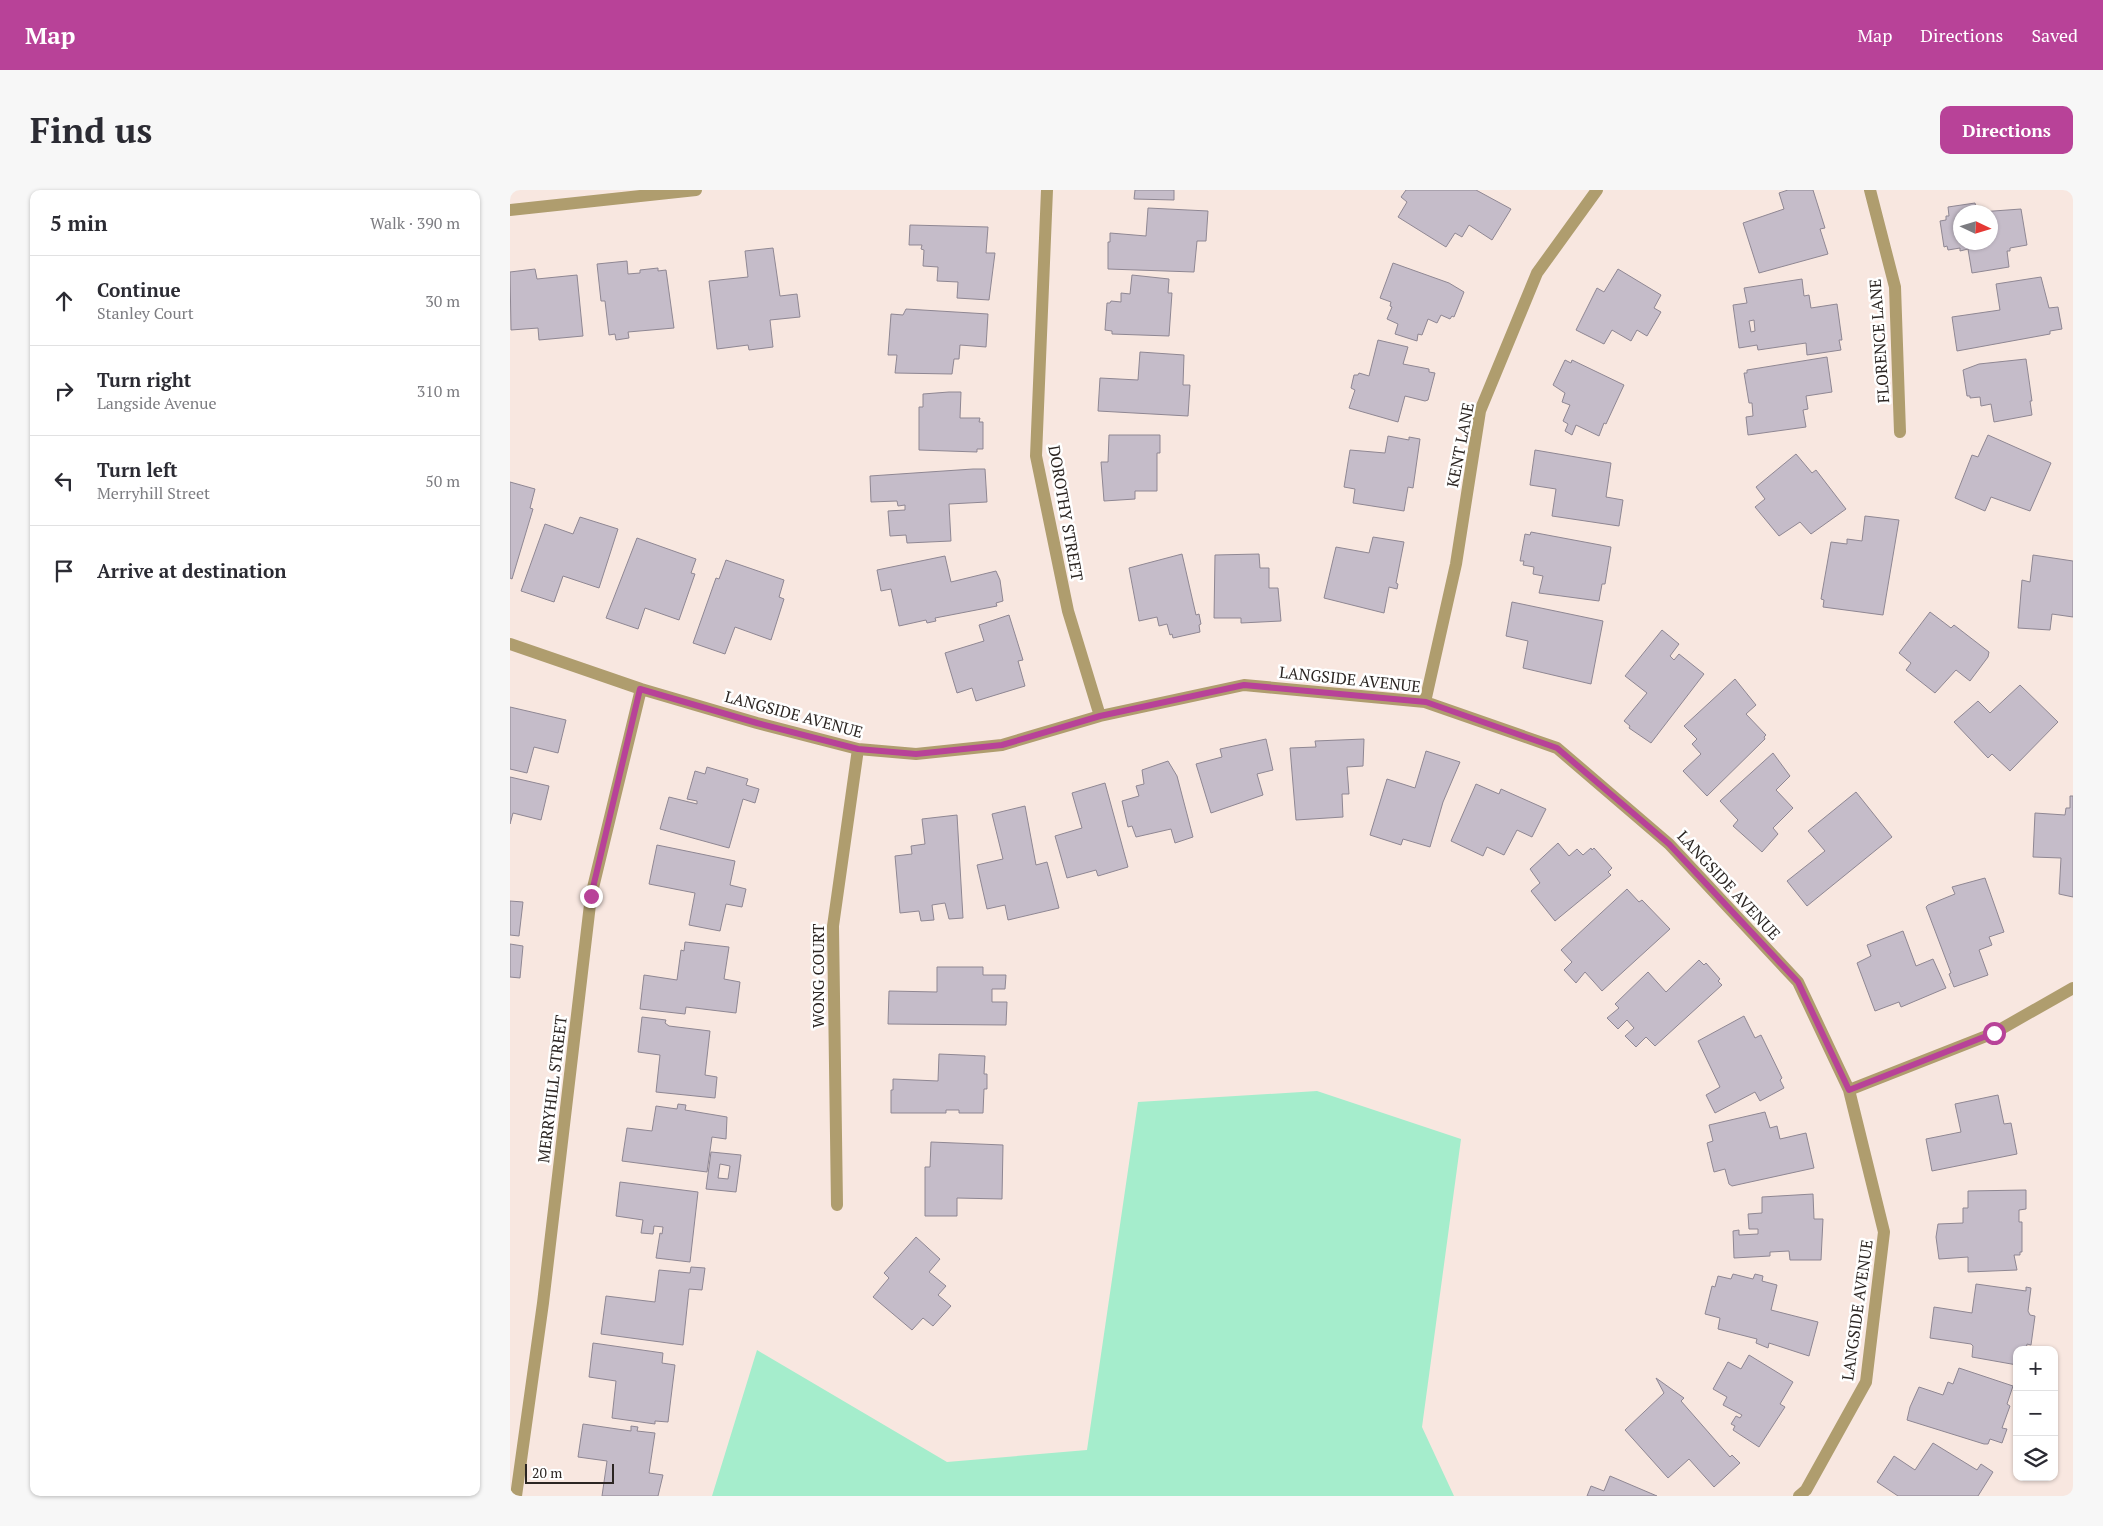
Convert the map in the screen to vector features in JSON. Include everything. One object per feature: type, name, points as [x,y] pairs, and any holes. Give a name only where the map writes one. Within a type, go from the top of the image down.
[{"type":"street","points":[[510,210],[696,190]]},
{"type":"street","name":"DOROTHY STREET","points":[[1047,190],[1036,456],[1068,610],[1100,716]]},
{"type":"street","name":"KENT LANE","points":[[1426,702],[1456,564],[1480,412],[1537,273],[1596,190]]},
{"type":"street","name":"FLORENCE LANE","points":[[1870,190],[1895,287],[1900,432]]},
{"type":"street","name":"LANGSIDE AVENUE","points":[[510,644],[640,689],[757,723],[858,749],[916,754],[1002,745],[1100,716],[1244,685],[1426,702],[1557,748],[1669,844],[1798,982],[1849,1090],[1884,1232],[1867,1373],[1861,1391],[1806,1490],[1799,1496]]},
{"type":"street","name":"MERRYHILL STREET","points":[[516,1496],[542,1303],[591,896],[640,689]]},
{"type":"street","name":"WONG COURT","points":[[837,1205],[833,926],[858,749]]},
{"type":"street","points":[[1849,1090],[1994,1033],[2073,988]]},
{"type":"green space","points":[[1317,1091],[1461,1139],[1422,1427],[1454,1496],[712,1496],[757,1350],[947,1462],[1087,1450],[1138,1102]]},
{"type":"building","points":[[1135,190],[1174,190],[1174,200],[1134,199]]},
{"type":"building","points":[[1406,190],[1476,190],[1511,209],[1492,240],[1469,225],[1462,237],[1455,233],[1446,247],[1398,217],[1407,202],[1401,197]]},
{"type":"building","points":[[1788,190],[1813,190],[1825,228],[1820,229],[1828,254],[1759,273],[1743,223],[1784,209],[1779,193]]},
{"type":"building","points":[[1953,206],[1953,249],[1948,250],[1947,246],[1944,247],[1940,221],[1946,220],[1946,216],[1949,216],[1948,207]]},
{"type":"building","points":[[1148,208],[1208,211],[1206,241],[1197,241],[1194,272],[1108,269],[1110,233],[1146,236]]},
{"type":"building","points":[[2021,209],[2027,245],[2010,248],[2010,251],[2007,251],[2009,267],[1972,273],[1968,250],[1998,250],[1998,211]]},
{"type":"building","points":[[910,225],[988,227],[986,253],[995,253],[989,300],[957,298],[958,282],[937,281],[938,267],[923,266],[924,250],[921,249],[922,245],[909,245]]},
{"type":"building","points":[[773,248],[780,296],[797,294],[800,317],[770,320],[773,347],[749,350],[748,345],[717,349],[709,281],[748,277],[745,251]]},
{"type":"building","points":[[627,261],[628,274],[640,273],[640,270],[658,268],[658,271],[666,270],[674,328],[628,332],[629,338],[616,340],[615,334],[609,335],[605,301],[601,301],[597,264]]},
{"type":"building","points":[[1393,263],[1449,283],[1464,292],[1454,317],[1452,316],[1450,319],[1441,315],[1437,323],[1428,319],[1422,335],[1418,334],[1417,341],[1395,334],[1398,324],[1387,319],[1392,307],[1390,306],[1391,302],[1380,298]]},
{"type":"building","points":[[535,269],[537,279],[577,275],[583,336],[539,340],[538,328],[511,330],[510,272]]},
{"type":"building","points":[[1618,269],[1661,295],[1654,308],[1661,312],[1647,336],[1637,330],[1631,341],[1612,330],[1604,344],[1576,330],[1597,288],[1604,292]]},
{"type":"building","points":[[1132,275],[1169,279],[1168,293],[1172,293],[1169,336],[1112,334],[1112,331],[1105,330],[1107,303],[1111,301],[1121,302],[1121,293],[1130,294]]},
{"type":"building","points":[[2041,277],[2049,308],[2058,307],[2062,329],[2050,331],[2050,334],[1957,351],[1952,317],[2000,310],[1996,284]]},
{"type":"building","points":[[1802,279],[1804,296],[1809,295],[1811,308],[1837,304],[1842,340],[1839,340],[1841,350],[1807,355],[1806,343],[1758,350],[1757,345],[1739,348],[1733,305],[1747,303],[1744,288]],"holes":[[[1754,320],[1755,331],[1751,332],[1749,321]]]},
{"type":"building","points":[[906,309],[988,314],[986,347],[960,345],[959,359],[954,359],[952,374],[895,373],[897,355],[888,355],[891,314],[903,315]]},
{"type":"building","points":[[1378,340],[1408,347],[1403,364],[1429,369],[1429,372],[1435,373],[1428,400],[1405,396],[1398,422],[1349,408],[1355,390],[1351,388],[1354,375],[1359,373],[1369,376]]},
{"type":"building","points":[[1140,352],[1184,355],[1183,385],[1190,385],[1188,416],[1098,411],[1100,378],[1138,380]]},
{"type":"building","points":[[1827,357],[1832,392],[1806,396],[1808,409],[1803,410],[1806,427],[1748,435],[1746,417],[1753,416],[1752,403],[1749,403],[1744,373],[1747,373],[1747,370]]},
{"type":"building","points":[[2026,359],[2032,415],[1994,422],[1991,404],[1981,406],[1980,397],[1970,398],[1970,396],[1967,396],[1963,370],[1979,364]]},
{"type":"building","points":[[1565,360],[1571,363],[1572,360],[1624,385],[1599,436],[1576,425],[1572,435],[1565,431],[1568,424],[1563,421],[1570,405],[1562,402],[1565,393],[1553,385]]},
{"type":"building","points":[[961,392],[960,418],[980,418],[979,422],[983,422],[983,449],[977,449],[977,452],[919,450],[919,407],[923,407],[923,394]]},
{"type":"building","points":[[1109,435],[1160,435],[1160,453],[1157,453],[1157,491],[1135,491],[1135,499],[1104,501],[1101,462],[1108,462]]},
{"type":"building","points":[[1988,435],[2051,463],[2030,511],[1991,497],[1985,511],[1955,498],[1972,455],[1978,457]]},
{"type":"building","points":[[1388,436],[1409,440],[1409,437],[1420,439],[1413,488],[1408,487],[1404,511],[1353,503],[1355,489],[1344,487],[1350,450],[1385,453]]},
{"type":"building","points":[[1535,450],[1611,463],[1606,497],[1623,500],[1619,526],[1552,516],[1556,489],[1530,485]]},
{"type":"building","points":[[1796,454],[1812,473],[1816,470],[1846,509],[1811,534],[1800,522],[1779,536],[1755,507],[1765,499],[1756,487]]},
{"type":"building","points":[[985,469],[987,502],[949,504],[951,541],[907,543],[906,535],[890,536],[888,511],[905,510],[905,505],[898,506],[897,501],[871,502],[870,476]]},
{"type":"building","points":[[510,482],[535,489],[530,508],[533,509],[512,579],[510,578]]},
{"type":"building","points":[[1865,516],[1899,520],[1883,615],[1823,607],[1824,600],[1821,599],[1831,542],[1847,544],[1847,539],[1862,541]]},
{"type":"building","points":[[580,517],[618,529],[599,588],[563,576],[554,602],[521,591],[545,524],[573,534]]},
{"type":"building","points":[[1531,532],[1611,547],[1605,584],[1602,584],[1599,601],[1539,593],[1543,576],[1533,574],[1534,567],[1523,565],[1524,561],[1520,561],[1525,534],[1530,535]]},
{"type":"building","points":[[1373,537],[1404,542],[1396,583],[1398,584],[1397,589],[1389,587],[1384,613],[1324,598],[1336,547],[1369,553]]},
{"type":"building","points":[[637,538],[696,559],[691,573],[695,574],[679,620],[645,608],[638,629],[606,618]]},
{"type":"building","points":[[1182,554],[1196,615],[1199,614],[1201,624],[1199,625],[1200,632],[1173,638],[1172,634],[1170,635],[1167,624],[1159,626],[1157,617],[1139,621],[1129,568]]},
{"type":"building","points":[[1259,554],[1260,568],[1269,568],[1269,588],[1278,588],[1281,621],[1241,623],[1241,618],[1214,618],[1215,555]]},
{"type":"building","points":[[2033,555],[2073,561],[2073,617],[2052,614],[2050,630],[2018,628],[2022,580],[2030,582]]},
{"type":"building","points":[[945,556],[951,582],[996,571],[1000,580],[1003,601],[996,603],[997,606],[935,618],[936,621],[927,623],[926,620],[899,626],[891,589],[881,591],[877,570]]},
{"type":"building","points":[[726,560],[784,580],[779,597],[784,599],[771,640],[735,627],[725,654],[693,643],[716,578],[719,579]]},
{"type":"building","points":[[1512,602],[1603,621],[1591,684],[1523,668],[1528,641],[1506,636]]},
{"type":"building","points":[[1930,612],[1951,628],[1954,625],[1989,652],[1988,657],[1970,681],[1956,670],[1935,693],[1906,670],[1911,663],[1899,653]]},
{"type":"building","points":[[1009,615],[1023,660],[1018,661],[1025,686],[976,701],[972,688],[957,693],[945,653],[984,641],[979,625]]},
{"type":"building","points":[[1662,630],[1679,644],[1670,656],[1674,660],[1679,654],[1704,674],[1651,743],[1629,728],[1630,726],[1624,721],[1647,693],[1625,676]]},
{"type":"building","points":[[1735,679],[1756,705],[1746,714],[1766,735],[1765,739],[1707,796],[1683,771],[1701,754],[1692,744],[1697,739],[1684,726]]},
{"type":"building","points":[[2020,685],[2058,722],[2010,771],[1992,754],[1988,758],[1954,722],[1978,701],[1990,713]]},
{"type":"building","points":[[510,707],[566,720],[558,753],[534,747],[527,773],[510,769]]},
{"type":"building","points":[[1266,739],[1273,770],[1257,774],[1263,795],[1211,813],[1196,764],[1222,757],[1220,749]]},
{"type":"building","points":[[1364,739],[1363,766],[1347,767],[1349,794],[1342,794],[1343,817],[1296,820],[1290,748],[1316,747],[1315,741]]},
{"type":"building","points":[[1426,751],[1460,762],[1443,802],[1430,847],[1403,839],[1401,845],[1370,835],[1387,779],[1415,788]]},
{"type":"building","points":[[1773,753],[1790,776],[1776,790],[1793,808],[1773,828],[1778,834],[1762,852],[1733,826],[1738,820],[1720,801]]},
{"type":"building","points":[[1168,761],[1177,776],[1193,837],[1175,843],[1171,829],[1136,837],[1132,826],[1128,827],[1122,801],[1139,796],[1136,786],[1144,784],[1142,770]]},
{"type":"building","points":[[707,767],[748,779],[746,785],[759,789],[755,803],[743,799],[729,848],[660,829],[669,797],[697,804],[697,801],[687,799],[695,771],[705,774]]},
{"type":"building","points":[[510,777],[549,786],[541,820],[513,813],[510,824]]},
{"type":"building","points":[[1105,783],[1128,867],[1098,876],[1096,870],[1067,878],[1055,836],[1082,828],[1072,793]]},
{"type":"building","points":[[1476,784],[1499,794],[1501,789],[1546,809],[1532,837],[1517,830],[1504,855],[1487,847],[1483,856],[1451,841]]},
{"type":"building","points":[[1856,792],[1892,837],[1807,906],[1787,881],[1825,851],[1808,831]]},
{"type":"building","points":[[2070,796],[2073,796],[2073,897],[2059,894],[2061,858],[2033,857],[2035,813],[2065,815],[2066,808],[2070,808]]},
{"type":"building","points":[[1025,806],[1036,865],[1047,862],[1059,908],[1008,920],[1005,905],[987,909],[977,865],[1003,859],[992,814]]},
{"type":"building","points":[[957,815],[963,918],[949,919],[945,903],[932,905],[934,920],[921,921],[919,911],[900,913],[895,856],[912,854],[911,846],[925,844],[922,819]]},
{"type":"building","points":[[1558,843],[1569,856],[1577,849],[1583,855],[1591,848],[1592,850],[1594,848],[1612,868],[1608,872],[1611,875],[1555,921],[1531,891],[1540,883],[1530,869]]},
{"type":"building","points":[[657,845],[735,861],[730,885],[746,889],[742,907],[726,904],[720,931],[689,925],[695,893],[649,884]]},
{"type":"building","points":[[1985,878],[2004,932],[1989,937],[1992,945],[1979,950],[1988,975],[1954,987],[1949,974],[1951,973],[1926,907],[1955,894],[1952,887]]},
{"type":"building","points":[[1627,889],[1639,902],[1642,900],[1670,929],[1602,991],[1585,972],[1576,983],[1564,970],[1572,962],[1561,950]]},
{"type":"building","points":[[510,901],[523,902],[519,936],[510,935]]},
{"type":"building","points":[[1903,931],[1916,966],[1933,959],[1946,988],[1901,1007],[1899,1002],[1875,1011],[1857,963],[1871,956],[1867,945]]},
{"type":"building","points":[[685,942],[729,947],[724,979],[740,982],[736,1013],[686,1007],[685,1014],[640,1009],[644,975],[677,980],[681,950],[684,951]]},
{"type":"building","points":[[510,944],[523,946],[520,978],[510,977]]},
{"type":"building","points":[[1699,960],[1704,965],[1706,963],[1720,979],[1718,981],[1722,985],[1655,1046],[1646,1037],[1636,1047],[1625,1036],[1634,1028],[1627,1020],[1618,1029],[1607,1018],[1619,1008],[1615,1004],[1648,972],[1666,992]]},
{"type":"building","points":[[937,967],[983,967],[983,975],[1006,975],[1005,989],[992,989],[992,1002],[1007,1002],[1006,1025],[888,1024],[889,991],[937,992]]},
{"type":"building","points":[[1744,1016],[1755,1038],[1761,1035],[1782,1078],[1780,1080],[1784,1088],[1760,1101],[1755,1092],[1715,1113],[1706,1095],[1720,1087],[1698,1041]]},
{"type":"building","points":[[642,1017],[666,1020],[665,1023],[669,1026],[710,1031],[705,1075],[717,1077],[715,1098],[656,1092],[660,1055],[638,1052]]},
{"type":"building","points":[[939,1054],[985,1056],[984,1074],[987,1074],[987,1089],[984,1089],[983,1113],[959,1113],[959,1110],[946,1110],[946,1113],[891,1113],[893,1079],[938,1081]]},
{"type":"building","points":[[1998,1095],[2004,1124],[2011,1123],[2017,1154],[1932,1171],[1926,1139],[1961,1132],[1955,1104]]},
{"type":"building","points":[[678,1104],[686,1105],[685,1110],[727,1117],[726,1139],[712,1137],[707,1172],[622,1161],[627,1128],[652,1131],[656,1106],[677,1109]]},
{"type":"building","points":[[1765,1112],[1770,1128],[1777,1126],[1780,1139],[1806,1133],[1814,1168],[1732,1186],[1729,1184],[1725,1169],[1714,1172],[1707,1143],[1713,1141],[1709,1125]]},
{"type":"building","points":[[931,1142],[1003,1145],[1002,1199],[957,1198],[957,1216],[925,1216],[925,1167],[930,1167]]},
{"type":"building","points":[[711,1152],[741,1155],[736,1192],[706,1189]],"holes":[[[720,1164],[730,1166],[728,1179],[718,1178]]]},
{"type":"building","points":[[620,1182],[698,1192],[690,1262],[656,1258],[660,1233],[662,1234],[663,1227],[654,1226],[653,1234],[641,1233],[643,1220],[616,1216]]},
{"type":"building","points":[[2026,1190],[2026,1209],[2019,1210],[2019,1222],[2022,1222],[2022,1252],[2020,1252],[2020,1255],[2014,1255],[2017,1270],[1968,1272],[1968,1257],[1939,1259],[1936,1237],[1938,1224],[1963,1223],[1963,1208],[1968,1208],[1968,1191]]},
{"type":"building","points":[[1813,1194],[1814,1219],[1823,1219],[1821,1260],[1790,1260],[1789,1251],[1770,1252],[1770,1256],[1734,1258],[1733,1231],[1739,1230],[1739,1235],[1758,1234],[1758,1229],[1749,1229],[1748,1214],[1762,1213],[1762,1197]]},
{"type":"building","points":[[916,1237],[940,1259],[929,1272],[946,1286],[938,1295],[951,1306],[933,1326],[923,1318],[912,1330],[873,1297],[889,1278],[884,1273]]},
{"type":"building","points":[[691,1267],[705,1268],[702,1290],[689,1289],[683,1345],[601,1334],[606,1296],[655,1302],[659,1270],[690,1273]]},
{"type":"building","points":[[1733,1274],[1753,1279],[1755,1274],[1763,1276],[1762,1281],[1777,1285],[1771,1310],[1818,1322],[1809,1356],[1769,1343],[1768,1348],[1756,1343],[1757,1339],[1718,1329],[1720,1318],[1705,1314],[1712,1286],[1715,1287],[1718,1276],[1731,1279]]},
{"type":"building","points":[[1976,1284],[2026,1291],[2026,1287],[2031,1288],[2028,1311],[2030,1315],[2035,1316],[2031,1345],[2013,1346],[2013,1364],[1972,1357],[1973,1346],[1971,1344],[1930,1338],[1934,1307],[1972,1313]]},
{"type":"building","points":[[593,1343],[663,1353],[662,1363],[675,1365],[668,1422],[655,1421],[655,1424],[612,1418],[616,1381],[589,1377]]},
{"type":"building","points":[[1749,1355],[1793,1382],[1780,1404],[1785,1407],[1759,1447],[1733,1430],[1735,1426],[1731,1424],[1736,1416],[1740,1418],[1742,1415],[1723,1405],[1727,1397],[1713,1389],[1728,1362],[1741,1369]]},
{"type":"building","points":[[1959,1368],[2013,1386],[2007,1404],[2010,1406],[2002,1428],[2007,1429],[2002,1443],[1990,1439],[1988,1444],[1984,1444],[1907,1420],[1910,1407],[1919,1387],[1943,1395],[1948,1382],[1953,1384]]},
{"type":"building","points":[[1656,1378],[1684,1398],[1681,1401],[1730,1457],[1732,1455],[1740,1463],[1714,1487],[1689,1459],[1668,1478],[1625,1430],[1664,1393]]},
{"type":"building","points":[[583,1424],[631,1431],[631,1426],[638,1427],[637,1431],[655,1433],[649,1473],[663,1475],[658,1496],[602,1496],[607,1461],[578,1457]]},
{"type":"building","points":[[1933,1443],[1977,1470],[1981,1464],[1993,1472],[1978,1496],[1898,1496],[1877,1482],[1894,1456],[1915,1470]]},
{"type":"building","points":[[1610,1476],[1657,1496],[1587,1496],[1591,1486],[1604,1491]]},
{"type":"route","points":[[591,896],[640,689],[757,723],[858,749],[916,754],[1002,745],[1100,716],[1244,685],[1426,702],[1557,748],[1669,844],[1798,982],[1849,1090],[1994,1033]]}]
